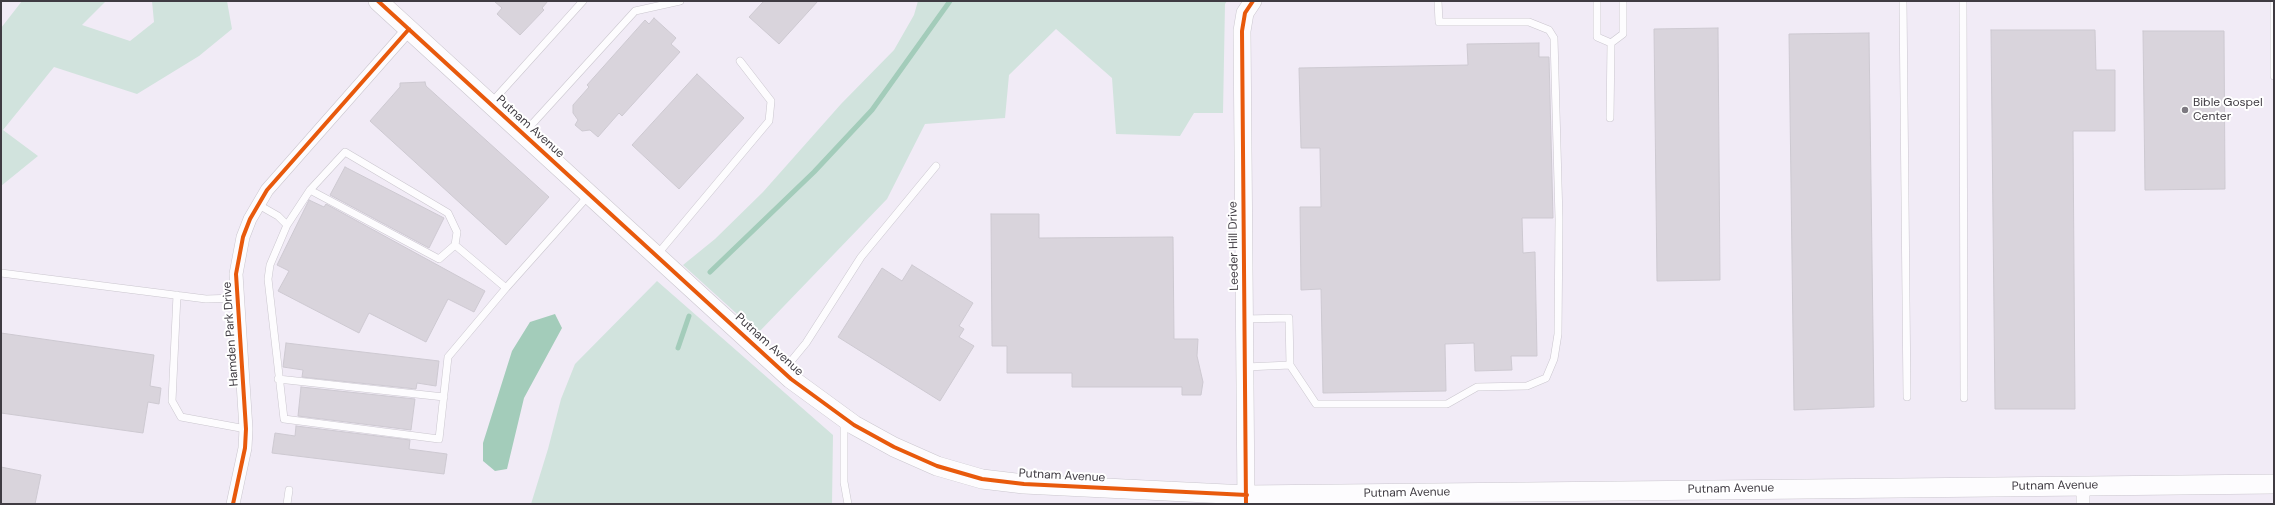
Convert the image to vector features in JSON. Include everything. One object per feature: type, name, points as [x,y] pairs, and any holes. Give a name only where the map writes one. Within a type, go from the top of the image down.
[{"type":"main road","name":"Putnam Avenue","points":[[378,1],[783,372],[844,418],[894,447],[938,466],[982,479],[1024,484],[1246,499],[2083,485],[2274,484]]},
{"type":"street","name":"Leeder Hill Drive","points":[[1246,499],[1242,31],[1245,13],[1253,1]]},
{"type":"street","name":"Hamden Park Drive","points":[[233,504],[245,448],[246,429],[236,274],[243,237],[257,204],[276,178],[409,29]]},
{"type":"street","points":[[2083,485],[2083,504]]},
{"type":"lane","points":[[490,104],[583,1]]},
{"type":"lane","points":[[523,135],[635,11],[680,1]]},
{"type":"lane","points":[[1245,319],[1289,318],[1290,365],[1316,404],[1447,404],[1477,387],[1527,386],[1546,378],[1554,360],[1558,334],[1559,187],[1554,38],[1549,30],[1529,22],[1439,22],[1438,1]]},
{"type":"lane","points":[[1597,1],[1597,38],[1611,43]]},
{"type":"lane","points":[[1611,43],[1623,34],[1623,1]]},
{"type":"lane","points":[[1904,1],[1907,398]]},
{"type":"lane","points":[[1963,1],[1964,398]]},
{"type":"lane","points":[[2274,1],[2274,76]]},
{"type":"lane","points":[[1610,118],[1611,43]]},
{"type":"lane","points":[[656,256],[769,121],[771,101],[740,61]]},
{"type":"lane","points":[[310,190],[439,259],[455,245],[457,232],[448,214],[345,152],[310,190],[287,225],[274,251],[268,279],[278,379],[284,419],[439,439],[448,357],[506,288],[589,195]]},
{"type":"lane","points":[[783,372],[806,343],[861,258],[936,166]]},
{"type":"lane","points":[[257,204],[278,216],[287,225]]},
{"type":"lane","points":[[455,245],[506,288]]},
{"type":"lane","points":[[1,273],[206,299],[237,298]]},
{"type":"lane","points":[[177,295],[172,401],[181,417],[246,429]]},
{"type":"lane","points":[[1246,368],[1290,365]]},
{"type":"lane","points":[[278,379],[444,396]]},
{"type":"lane","points":[[844,418],[846,438],[844,482],[848,504]]},
{"type":"lane","points":[[287,504],[289,490]]},
{"type":"shaded area","points":[[22,1],[106,1],[82,25],[130,41],[154,22],[152,1],[227,1],[232,29],[199,56],[137,94],[54,67],[3,130],[38,156],[1,186],[1,28]]},
{"type":"shaded area","points":[[918,1],[1227,1],[1225,4],[1223,113],[1194,113],[1180,136],[1116,134],[1112,78],[1056,29],[1009,75],[1005,118],[925,124],[887,199],[758,333],[683,265],[715,239],[763,192],[841,104],[894,50],[914,15]]},
{"type":"shaded area","points":[[657,281],[833,435],[832,504],[531,504],[548,449],[561,399],[575,364]]},
{"type":"shaded area","points":[[555,314],[562,328],[524,398],[507,469],[495,471],[483,461],[483,443],[512,351],[530,322]]},
{"type":"building","points":[[494,1],[548,1],[542,8],[544,10],[520,35],[497,14],[502,8]]},
{"type":"building","points":[[764,1],[818,1],[779,44],[749,17]]},
{"type":"building","points":[[654,18],[676,38],[671,44],[680,52],[622,116],[619,113],[598,137],[590,130],[582,131],[575,125],[578,120],[573,113],[573,105],[589,87],[587,85],[645,20],[649,24]]},
{"type":"building","points":[[1718,28],[1720,280],[1657,281],[1654,29]]},
{"type":"building","points":[[1991,30],[2095,30],[2096,70],[2115,70],[2115,131],[2073,131],[2075,409],[1995,409]]},
{"type":"building","name":"Bible Gospel Center","points":[[2143,31],[2224,31],[2225,189],[2145,190]]},
{"type":"building","points":[[1869,33],[1874,407],[1794,410],[1789,34]]},
{"type":"building","points":[[1539,43],[1539,57],[1549,57],[1553,218],[1522,218],[1523,253],[1535,252],[1537,356],[1511,356],[1512,370],[1475,371],[1474,343],[1445,344],[1446,391],[1323,393],[1321,289],[1301,290],[1300,207],[1321,207],[1320,148],[1301,148],[1299,68],[1468,65],[1467,44]]},
{"type":"building","points":[[697,74],[744,118],[679,189],[632,145]]},
{"type":"building","points":[[425,82],[426,86],[549,197],[506,245],[370,121],[400,87],[400,83]]},
{"type":"building","points":[[345,167],[444,218],[429,248],[330,195]]},
{"type":"building","points":[[309,200],[324,207],[326,204],[485,291],[474,312],[448,299],[426,342],[369,313],[359,333],[278,291],[289,271],[277,265]]},
{"type":"building","points":[[991,214],[1039,214],[1039,238],[1173,237],[1174,339],[1198,339],[1197,356],[1203,382],[1201,395],[1182,395],[1182,387],[1072,387],[1072,373],[1007,373],[1007,346],[992,346]]},
{"type":"building","points":[[912,265],[973,303],[959,326],[964,329],[959,337],[974,346],[940,401],[838,337],[882,268],[902,281]]},
{"type":"building","points":[[1,333],[154,355],[150,386],[161,388],[159,404],[148,402],[143,433],[1,413]]},
{"type":"building","points":[[286,343],[439,361],[436,386],[417,383],[416,389],[302,377],[303,370],[283,367]]},
{"type":"building","points":[[301,387],[415,399],[411,430],[298,416]]},
{"type":"building","points":[[296,426],[410,440],[409,449],[447,454],[444,474],[272,453],[275,433],[295,436]]},
{"type":"building","points":[[1,467],[41,475],[35,504],[1,504]]},
{"type":"waterway","points":[[710,272],[814,172],[872,110],[950,1]]},
{"type":"waterway","points":[[678,348],[689,316]]},
{"type":"cycle path","points":[[378,1],[791,379],[854,425],[894,447],[937,466],[982,479],[1024,484],[1247,495]]},
{"type":"cycle path","points":[[1246,504],[1242,31],[1245,13],[1253,1]]},
{"type":"cycle path","points":[[233,504],[245,448],[246,429],[236,274],[243,237],[250,219],[267,190],[409,29]]},
{"type":"place","name":"Bible Gospel Center","points":[[2185,110]]}]
